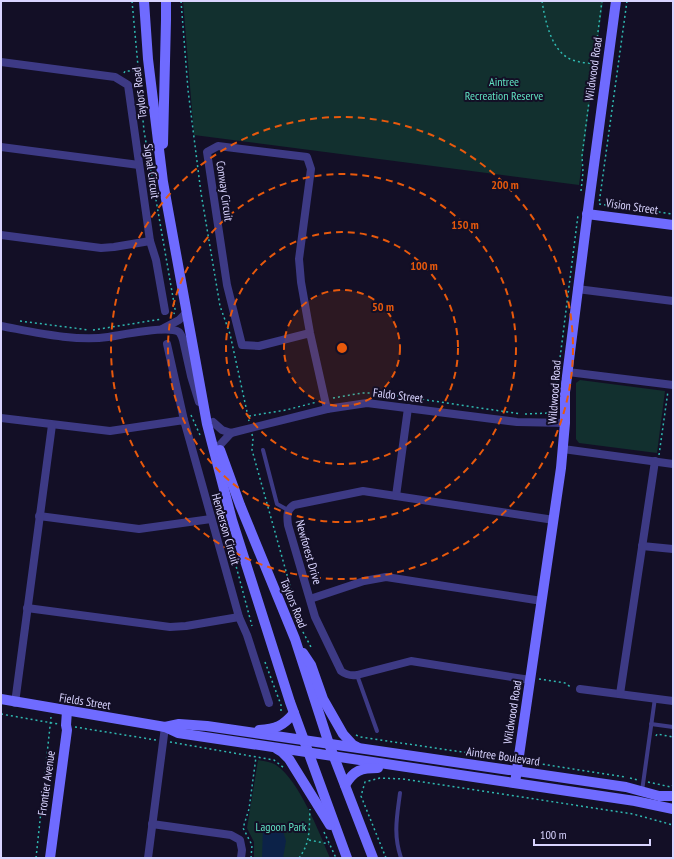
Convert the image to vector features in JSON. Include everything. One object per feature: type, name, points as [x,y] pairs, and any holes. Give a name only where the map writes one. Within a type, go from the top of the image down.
[{"type":"street","name":"Taylors Road","points":[[144,1],[149,67],[163,182],[186,313],[232,520],[294,713],[339,840],[347,858]]},
{"type":"street","name":"Taylors Road","points":[[163,182],[166,1]]},
{"type":"street","name":"Wildwood Road","points":[[515,783],[518,760],[534,682],[542,601],[563,449],[565,392],[578,289],[583,212],[616,1]]},
{"type":"street","points":[[1,62],[115,77],[120,80]]},
{"type":"street","name":"Signal Circuit","points":[[120,80],[128,85],[150,241],[156,260],[165,315]]},
{"type":"street","name":"Conway Circuit","points":[[310,333],[259,346],[242,345],[227,286],[207,152],[218,146],[307,157],[310,169],[299,260],[301,282],[310,333],[327,409]]},
{"type":"street","points":[[1,147],[139,165]]},
{"type":"street","name":"Vision Street","points":[[583,212],[673,225]]},
{"type":"street","points":[[1,235],[101,248],[150,241]]},
{"type":"street","points":[[578,289],[673,302]]},
{"type":"street","points":[[161,329],[174,323],[186,313]]},
{"type":"street","points":[[1,326],[74,338],[91,339],[161,329],[174,330],[181,334],[191,376],[210,423],[231,433],[219,446]]},
{"type":"street","name":"Henderson Circuit","points":[[167,344],[184,420],[211,519],[239,617],[247,635],[269,703]]},
{"type":"street","points":[[568,372],[671,385]]},
{"type":"street","name":"Faldo Street","points":[[231,433],[327,409],[366,403],[517,422],[565,423]]},
{"type":"street","points":[[396,496],[408,408]]},
{"type":"street","points":[[1,418],[110,431],[184,420]]},
{"type":"street","name":"Taylors Road","points":[[210,423],[240,505],[295,639],[333,756],[373,858]]},
{"type":"street","points":[[15,703],[52,425]]},
{"type":"street","points":[[563,449],[673,464]]},
{"type":"street","points":[[620,694],[655,461]]},
{"type":"street","name":"Newforest Drive","points":[[357,675],[351,676],[341,671],[315,617],[288,525],[288,510],[294,505],[363,491],[554,520]]},
{"type":"street","points":[[39,516],[139,529],[211,519]]},
{"type":"street","points":[[642,546],[673,549]]},
{"type":"street","points":[[310,599],[364,581],[386,578],[542,601]]},
{"type":"street","points":[[27,608],[170,627],[186,626],[239,617]]},
{"type":"street","points":[[295,639],[310,665],[323,699],[343,734],[353,745],[358,748]]},
{"type":"street","points":[[357,675],[411,661],[534,682]]},
{"type":"street","points":[[580,689],[673,701]]},
{"type":"street","name":"Fields Street","points":[[1,700],[165,727],[178,733],[333,756]]},
{"type":"street","name":"Frontier Avenue","points":[[50,858],[67,730],[67,711]]},
{"type":"street","points":[[235,731],[270,730],[282,725],[294,713]]},
{"type":"street","name":"Fields Street","points":[[165,727],[178,724],[193,725],[329,744]]},
{"type":"street","points":[[148,858],[165,727]]},
{"type":"street","name":"Aintree Boulevard","points":[[329,744],[626,787],[659,796],[673,796]]},
{"type":"street","points":[[275,748],[289,759],[339,840]]},
{"type":"street","points":[[333,756],[640,802],[673,809]]},
{"type":"street","points":[[345,785],[348,779],[360,769],[406,767]]},
{"type":"street","points":[[640,802],[641,791]]},
{"type":"street","points":[[152,824],[231,834],[240,840],[242,844],[241,858]]},
{"type":"lane","points":[[263,450],[277,504],[288,510]]},
{"type":"lane","points":[[357,675],[376,731]]},
{"type":"lane","points":[[641,791],[655,698]]},
{"type":"lane","points":[[651,724],[673,727]]},
{"type":"lane","points":[[400,792],[396,844],[401,858]]},
{"type":"path","points":[[181,1],[188,90],[201,193],[220,306],[230,334],[251,428],[253,439],[252,450],[255,463],[303,632],[313,652]]},
{"type":"path","points":[[542,1],[543,10],[552,36],[557,48],[564,55],[570,59],[618,66]]},
{"type":"path","points":[[580,194],[583,172],[582,156],[602,1]]},
{"type":"path","points":[[627,1],[599,204],[673,214]]},
{"type":"path","points":[[120,80],[125,71],[138,71]]},
{"type":"path","points":[[557,383],[583,212]]},
{"type":"path","points":[[16,320],[92,330],[165,315]]},
{"type":"path","points":[[655,461],[659,455],[671,385]]},
{"type":"path","points":[[248,416],[286,410],[325,400],[362,393],[379,393],[520,414],[550,414],[557,407],[557,403]]},
{"type":"path","points":[[534,682],[539,679],[565,683],[571,688],[580,689]]},
{"type":"path","points":[[36,858],[52,709]]},
{"type":"path","points":[[1,714],[256,756],[274,760],[284,768]]},
{"type":"path","points":[[352,732],[360,737],[518,760],[671,787],[673,785]]},
{"type":"path","points":[[655,742],[657,734],[673,737]]},
{"type":"path","points":[[251,858],[252,845],[243,828],[249,809],[256,756]]},
{"type":"path","points":[[386,858],[361,796],[365,782],[380,778],[403,779],[616,811],[657,819],[673,825]]},
{"type":"path","points":[[299,858],[306,850],[308,840],[310,803]]},
{"type":"path","points":[[308,840],[329,844]]},
{"type":"green space","name":"Aintree Recreation Reserve","points":[[183,1],[603,1],[579,185],[194,135]]},
{"type":"green space","points":[[580,380],[665,391],[657,453],[579,443],[576,439],[576,383]]},
{"type":"green space","name":"Lagoon Park","points":[[258,760],[270,762],[276,765],[293,782],[308,807],[330,858],[254,858],[254,842],[247,828]]},
{"type":"water","points":[[272,824],[282,827],[286,841],[283,858],[262,858],[263,828]]}]
